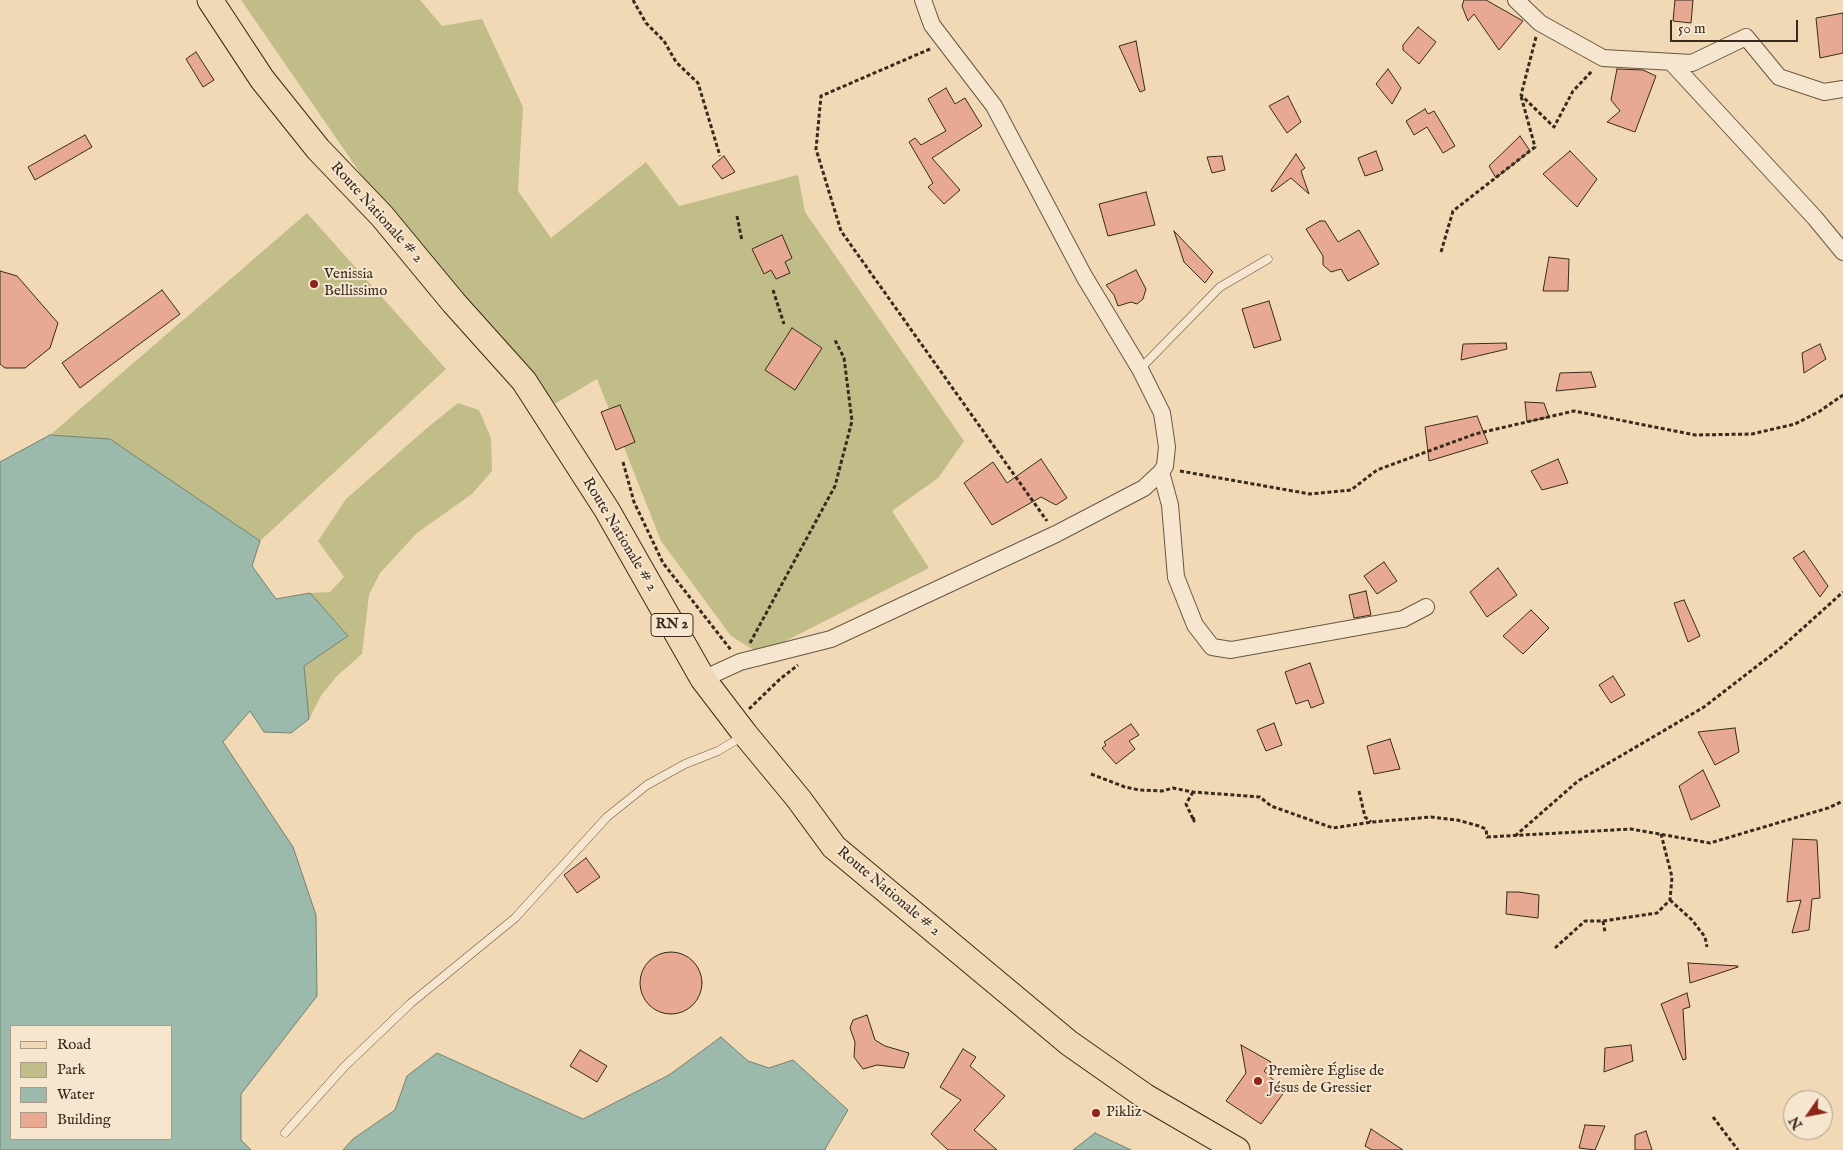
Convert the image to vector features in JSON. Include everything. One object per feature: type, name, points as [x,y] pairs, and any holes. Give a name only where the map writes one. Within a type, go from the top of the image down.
[{"type":"main road","name":"Route Nationale # 2","points":[[210,0],[262,79],[318,149],[382,216],[454,303],[524,381],[606,510],[703,679],[798,798],[834,847],[1069,1043],[1146,1097],[1237,1150]]},
{"type":"street","points":[[923,0],[932,25],[944,43],[994,106],[1084,276],[1140,369],[1162,413],[1167,447],[1163,469],[1170,505],[1176,577],[1195,624],[1212,647],[1231,650],[1403,619],[1426,607]]},
{"type":"street","points":[[1516,0],[1540,22],[1603,58],[1692,63],[1746,37],[1779,77],[1824,92],[1843,90]]},
{"type":"street","points":[[1671,62],[1815,218],[1843,252]]},
{"type":"street","points":[[703,679],[740,662],[831,639],[1056,534],[1144,488],[1163,469]]},
{"type":"lane","points":[[1140,369],[1220,287],[1268,258]]},
{"type":"lane","points":[[285,1133],[344,1067],[410,1003],[515,918],[607,817],[646,785],[685,764],[718,752],[741,728]]},
{"type":"path","points":[[633,0],[646,23],[664,41],[676,62],[698,83],[720,156]]},
{"type":"path","points":[[1441,252],[1454,211],[1535,147],[1521,95],[1540,22]]},
{"type":"path","points":[[944,43],[820,96],[816,148],[841,231],[1056,534]]},
{"type":"path","points":[[1521,95],[1554,127],[1573,91],[1603,58]]},
{"type":"path","points":[[738,216],[742,241]]},
{"type":"path","points":[[774,290],[784,324]]},
{"type":"path","points":[[623,462],[634,502],[663,563],[740,662],[836,486],[852,421],[844,358],[834,338]]},
{"type":"path","points":[[1163,469],[1310,494],[1351,490],[1376,470],[1475,434],[1574,411],[1695,435],[1752,434],[1795,424],[1820,411],[1843,395]]},
{"type":"path","points":[[1514,836],[1578,781],[1704,707],[1783,646],[1843,592]]},
{"type":"path","points":[[741,728],[780,679],[802,662]]},
{"type":"path","points":[[1091,774],[1132,789],[1162,791],[1173,788],[1193,792],[1260,798],[1271,806],[1333,828],[1372,822],[1432,817],[1456,820],[1479,826],[1486,829],[1487,837],[1631,829],[1710,843],[1828,808],[1843,801]]},
{"type":"path","points":[[1359,791],[1365,817],[1372,822]]},
{"type":"path","points":[[1193,792],[1186,804],[1194,821],[1193,816]]},
{"type":"path","points":[[1554,948],[1585,921],[1603,921],[1658,913],[1670,900],[1672,877],[1661,834]]},
{"type":"path","points":[[1670,900],[1692,920],[1705,937],[1707,947]]},
{"type":"path","points":[[1603,921],[1605,932]]},
{"type":"path","points":[[1713,1117],[1738,1150]]},
{"type":"green space","points":[[241,0],[420,0],[442,26],[482,19],[523,107],[518,191],[551,238],[646,162],[679,206],[798,175],[805,212],[964,441],[938,478],[892,511],[929,568],[760,654],[731,636],[661,541],[597,379],[553,405],[376,196]]},
{"type":"green space","points":[[307,213],[446,369],[260,541],[110,439],[50,435]]},
{"type":"green space","points":[[458,403],[479,410],[491,438],[492,471],[472,494],[417,533],[380,573],[369,595],[362,654],[337,676],[322,694],[309,719],[304,666],[348,636],[310,593],[330,592],[344,577],[318,541],[346,499]]},
{"type":"water","points":[[50,435],[110,439],[260,541],[252,566],[276,599],[310,593],[348,636],[304,666],[309,719],[291,733],[264,732],[250,711],[223,742],[293,847],[316,915],[317,996],[241,1094],[241,1140],[251,1150],[0,1150],[0,462]]},
{"type":"water","points":[[721,1037],[748,1061],[769,1068],[793,1060],[848,1110],[826,1150],[343,1150],[353,1139],[395,1110],[407,1076],[437,1053],[583,1119],[669,1075]]},
{"type":"water","points":[[1095,1133],[1131,1150],[1073,1150]]},
{"type":"building","points":[[1464,0],[1486,0],[1523,21],[1499,50],[1474,14],[1468,21],[1462,6]]},
{"type":"building","points":[[1675,0],[1693,0],[1691,23],[1673,21]]},
{"type":"building","points":[[1843,13],[1843,53],[1820,58],[1816,18]]},
{"type":"building","points":[[1418,27],[1436,42],[1419,64],[1403,50],[1403,45]]},
{"type":"building","points":[[1136,41],[1145,90],[1140,92],[1119,46]]},
{"type":"building","points":[[196,52],[214,80],[203,87],[186,59]]},
{"type":"building","points":[[1388,69],[1401,88],[1392,104],[1376,84]]},
{"type":"building","points":[[1617,69],[1643,70],[1656,76],[1635,132],[1607,122],[1620,111],[1611,100]]},
{"type":"building","points":[[946,88],[955,104],[965,98],[982,126],[932,158],[960,190],[944,204],[928,187],[933,183],[909,142],[915,138],[921,145],[946,131],[928,99]]},
{"type":"building","points":[[1288,96],[1301,122],[1287,133],[1269,106]]},
{"type":"building","points":[[1425,109],[1428,114],[1434,111],[1455,146],[1443,153],[1427,127],[1414,135],[1406,121]]},
{"type":"building","points":[[85,135],[92,147],[35,180],[28,167]]},
{"type":"building","points":[[1520,136],[1530,151],[1496,178],[1489,166]]},
{"type":"building","points":[[1376,151],[1383,170],[1365,176],[1358,158]]},
{"type":"building","points":[[1570,151],[1597,179],[1577,207],[1543,174]]},
{"type":"building","points":[[1296,154],[1305,168],[1301,171],[1309,194],[1291,178],[1272,192],[1271,190]]},
{"type":"building","points":[[724,156],[735,172],[722,179],[712,166]]},
{"type":"building","points":[[1222,156],[1225,170],[1212,173],[1207,157]]},
{"type":"building","points":[[1146,192],[1155,225],[1108,236],[1099,204]]},
{"type":"building","points":[[1320,221],[1325,221],[1338,242],[1359,230],[1379,264],[1348,281],[1341,269],[1331,272],[1323,265],[1323,256],[1306,229]]},
{"type":"building","points":[[1174,231],[1213,272],[1205,283],[1184,262]]},
{"type":"building","points":[[782,235],[792,258],[785,262],[790,273],[776,279],[771,270],[764,274],[752,249]]},
{"type":"building","points":[[1549,257],[1569,259],[1568,291],[1543,291]]},
{"type":"building","points":[[1136,270],[1146,289],[1143,299],[1137,304],[1131,302],[1118,306],[1114,295],[1106,285]]},
{"type":"building","points":[[0,271],[17,276],[58,323],[50,348],[25,368],[5,368],[0,364]]},
{"type":"building","points":[[162,290],[180,314],[80,388],[62,363]]},
{"type":"building","points":[[1269,301],[1281,340],[1254,348],[1242,309]]},
{"type":"building","points":[[792,328],[822,348],[795,390],[765,370]]},
{"type":"building","points":[[1506,343],[1507,349],[1461,360],[1463,344]]},
{"type":"building","points":[[1820,344],[1826,359],[1804,373],[1802,353]]},
{"type":"building","points":[[1591,372],[1596,387],[1556,391],[1560,373]]},
{"type":"building","points":[[1525,402],[1544,403],[1549,417],[1527,422]]},
{"type":"building","points":[[620,405],[635,442],[616,450],[601,412]]},
{"type":"building","points":[[1477,416],[1488,443],[1429,461],[1425,427]]},
{"type":"building","points":[[1041,459],[1067,498],[1056,505],[1041,497],[992,525],[964,483],[993,462],[1007,483]]},
{"type":"building","points":[[1558,459],[1568,483],[1542,490],[1531,471]]},
{"type":"building","points":[[1804,551],[1828,586],[1820,597],[1793,558]]},
{"type":"building","points":[[1384,562],[1397,581],[1377,594],[1364,576]]},
{"type":"building","points":[[1498,568],[1517,595],[1487,617],[1470,592]]},
{"type":"building","points":[[1366,591],[1371,615],[1354,618],[1349,595]]},
{"type":"building","points":[[1684,600],[1700,636],[1688,642],[1674,603]]},
{"type":"building","points":[[1531,610],[1549,628],[1523,654],[1503,636]]},
{"type":"building","points":[[1310,663],[1324,703],[1311,708],[1308,700],[1296,704],[1285,672]]},
{"type":"building","points":[[1613,676],[1625,695],[1611,703],[1599,685]]},
{"type":"building","points":[[1274,723],[1282,745],[1266,751],[1257,730]]},
{"type":"building","points":[[1131,724],[1139,735],[1129,741],[1135,749],[1116,764],[1102,748],[1106,745],[1104,742]]},
{"type":"building","points":[[1735,728],[1739,752],[1715,765],[1698,732]]},
{"type":"building","points":[[1390,739],[1400,769],[1374,774],[1367,746]]},
{"type":"building","points":[[1703,770],[1720,806],[1691,820],[1679,786]]},
{"type":"building","points":[[1793,839],[1817,840],[1820,898],[1812,899],[1809,930],[1792,933],[1801,900],[1787,902]]},
{"type":"building","points":[[586,858],[600,877],[577,893],[564,875]]},
{"type":"building","points":[[1507,892],[1539,895],[1538,918],[1506,914]]},
{"type":"building","points":[[665,952],[677,952],[693,961],[700,971],[702,983],[700,995],[693,1005],[677,1014],[665,1014],[654,1009],[645,1000],[640,989],[640,977],[645,966],[654,957]]},
{"type":"building","points":[[1688,963],[1738,966],[1738,967],[1690,983]]},
{"type":"building","points":[[1687,993],[1690,1007],[1683,1009],[1686,1059],[1683,1060],[1661,1004]]},
{"type":"building","points":[[867,1015],[875,1040],[885,1046],[909,1053],[904,1068],[877,1065],[863,1069],[854,1057],[855,1042],[850,1028],[853,1020]]},
{"type":"building","name":"Première Église de Jésus de Gressier","points":[[1241,1045],[1271,1062],[1264,1071],[1285,1091],[1261,1124],[1226,1101],[1246,1073]]},
{"type":"building","points":[[1631,1045],[1633,1061],[1604,1072],[1605,1048]]},
{"type":"building","points":[[963,1049],[976,1057],[970,1066],[1005,1096],[974,1130],[997,1150],[948,1150],[931,1134],[961,1100],[940,1087]]},
{"type":"building","points":[[580,1050],[607,1066],[597,1082],[570,1066]]},
{"type":"building","points":[[1585,1125],[1605,1126],[1595,1150],[1579,1148]]},
{"type":"building","points":[[1371,1129],[1403,1150],[1372,1150],[1365,1146]]},
{"type":"building","points":[[1646,1131],[1652,1150],[1635,1150],[1635,1135]]},
{"type":"place","name":"Venissia Bellissimo","points":[[314,284]]},
{"type":"place","name":"Première Église de Jésus de Gressier","points":[[1258,1081]]},
{"type":"place","name":"Pikliz","points":[[1096,1113]]}]
